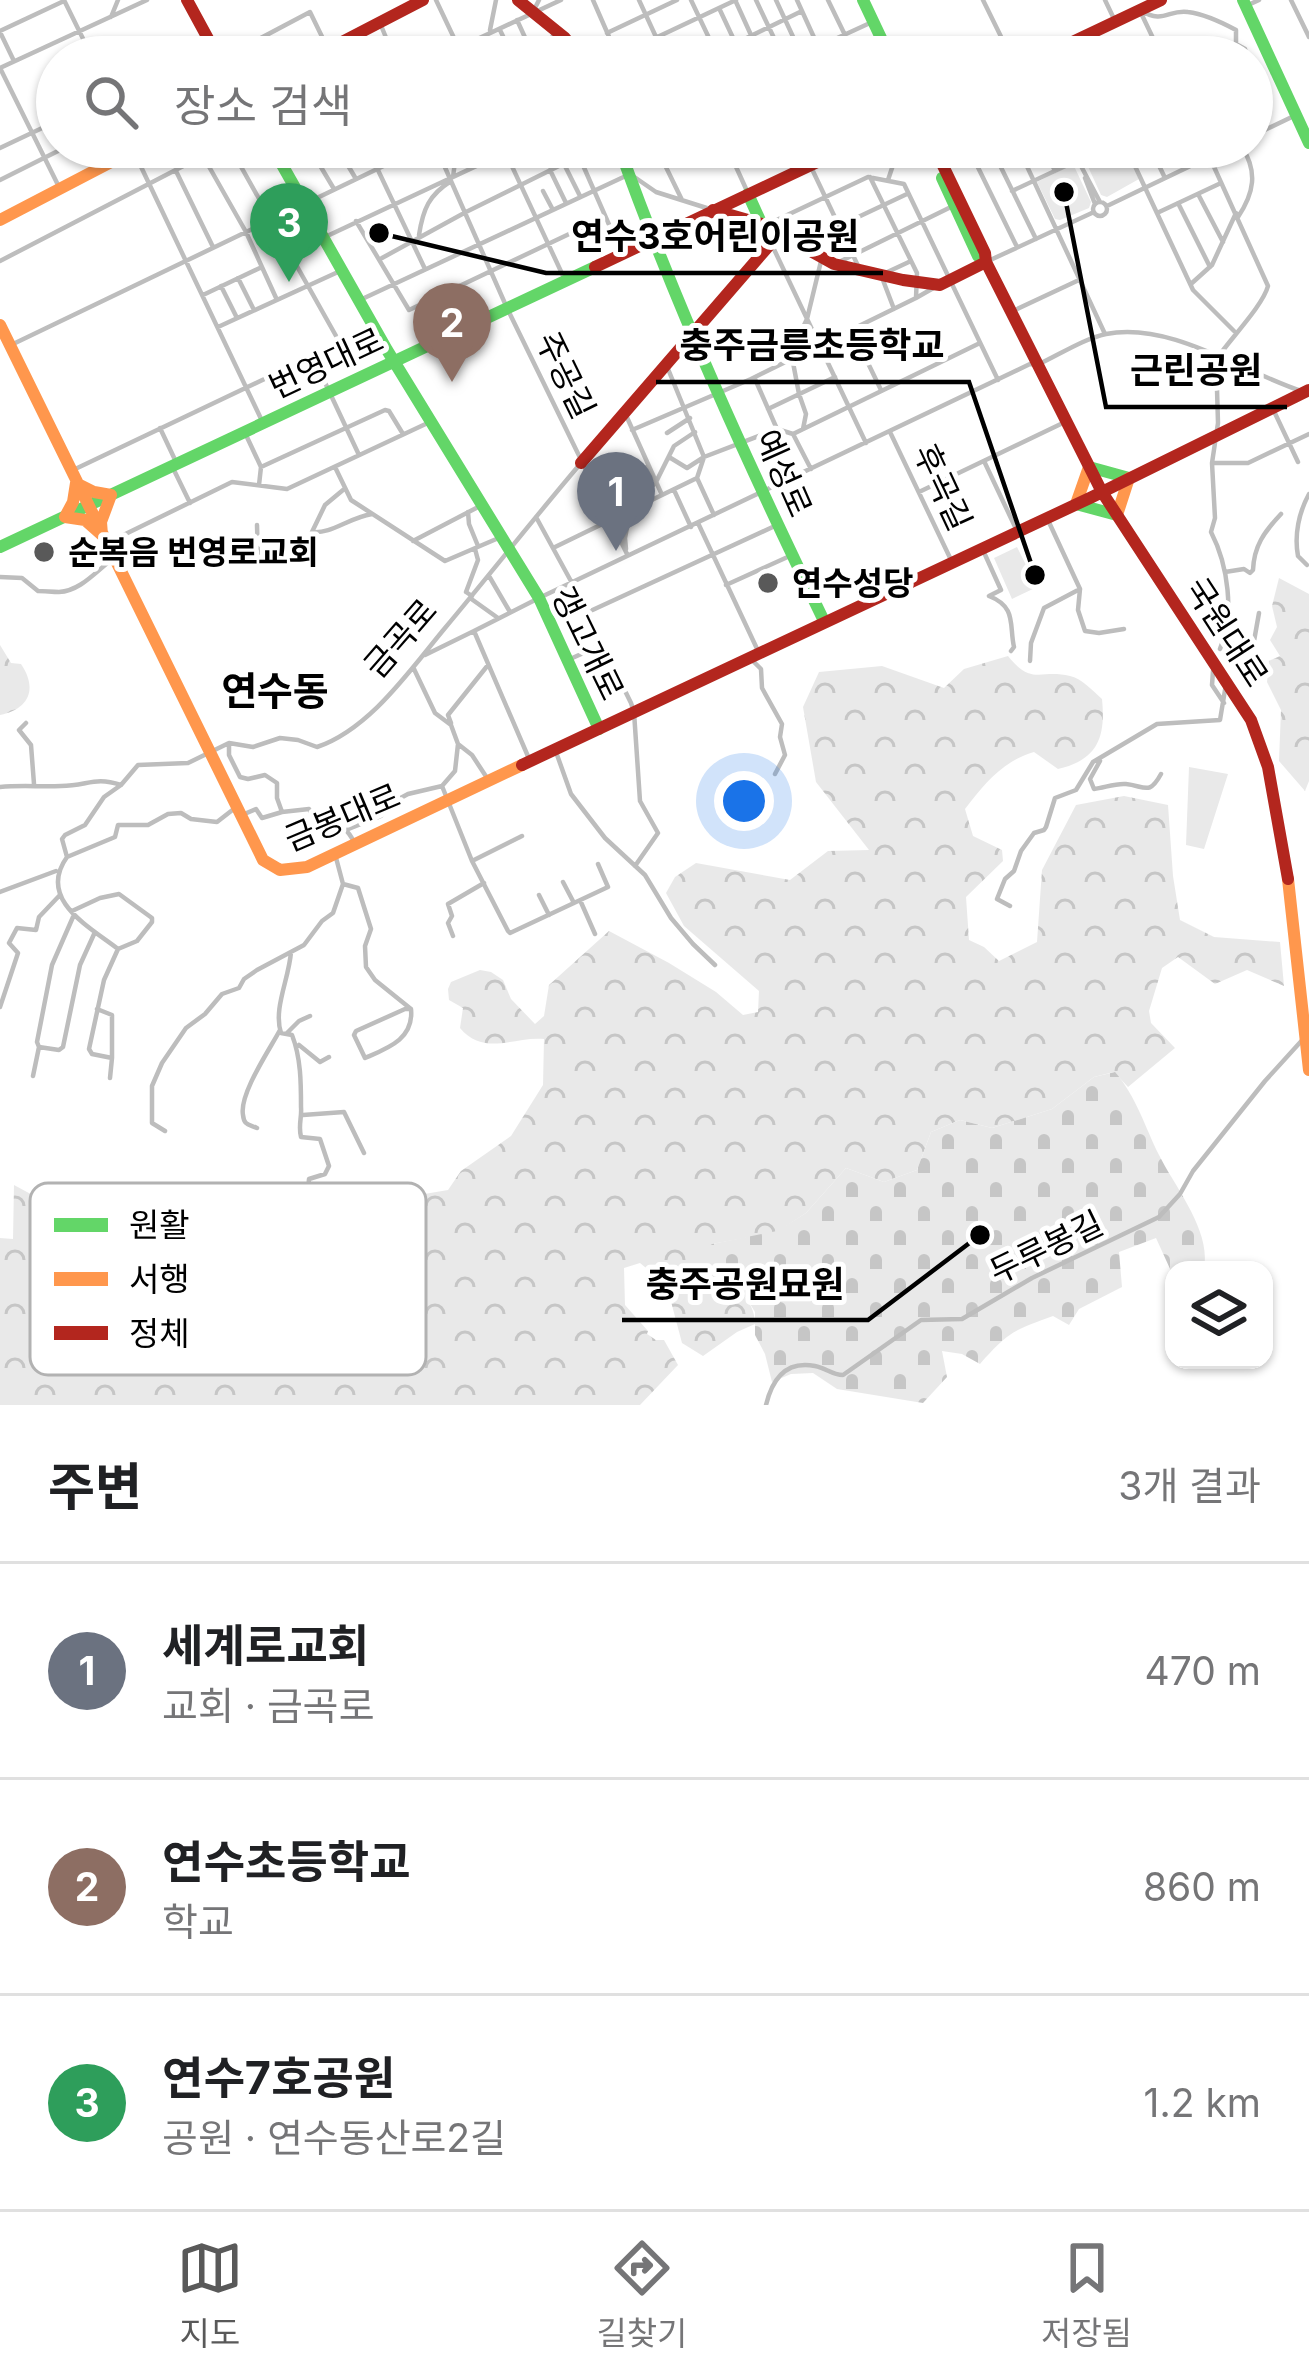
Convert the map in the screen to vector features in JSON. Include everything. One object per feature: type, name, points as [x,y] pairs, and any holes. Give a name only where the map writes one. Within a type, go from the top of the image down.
[{"type":"street","points":[[14,61],[0,31],[64,0],[82,36]]},
{"type":"street","points":[[110,18],[118,0]]},
{"type":"street","points":[[71,36],[147,0]]},
{"type":"street","points":[[187,0],[208,36]]},
{"type":"street","points":[[355,36],[423,0]]},
{"type":"street","points":[[436,0],[452,36]]},
{"type":"street","points":[[490,33],[496,0]]},
{"type":"street","points":[[518,0],[536,6],[562,36]]},
{"type":"street","points":[[484,36],[536,6],[561,0]]},
{"type":"street","points":[[593,0],[609,36]]},
{"type":"street","points":[[640,0],[656,36]]},
{"type":"street","points":[[608,33],[677,0]]},
{"type":"street","points":[[692,0],[708,36]]},
{"type":"street","points":[[658,36],[735,0],[752,36],[802,11]]},
{"type":"street","points":[[756,0],[773,36]]},
{"type":"street","points":[[776,0],[791,36]]},
{"type":"street","points":[[797,0],[814,36]]},
{"type":"street","points":[[828,0],[845,34]]},
{"type":"street","points":[[861,0],[877,36]]},
{"type":"street","points":[[861,0],[878,36]]},
{"type":"street","points":[[983,0],[1001,36]]},
{"type":"street","points":[[1106,0],[1115,21]]},
{"type":"street","points":[[1084,36],[1161,0]]},
{"type":"street","points":[[1291,0],[1309,37]]},
{"type":"street","points":[[1249,2],[1263,36]]},
{"type":"street","points":[[719,8],[732,36]]},
{"type":"street","points":[[1140,10],[1152,36]]},
{"type":"street","points":[[1140,10],[1164,17],[1189,12],[1236,30],[1236,36]]},
{"type":"street","points":[[256,36],[310,12],[317,36]]},
{"type":"street","points":[[517,20],[524,36]]},
{"type":"street","points":[[380,22],[386,36]]},
{"type":"street","points":[[841,36],[870,22]]},
{"type":"street","points":[[500,29],[503,36]]},
{"type":"street","points":[[553,36],[556,29]]},
{"type":"street","points":[[36,51],[0,68],[36,141]]},
{"type":"street","points":[[1273,60],[1309,143]]},
{"type":"street","points":[[1273,126],[1296,115]]},
{"type":"street","points":[[0,148],[36,131]]},
{"type":"street","points":[[0,180],[36,162]]},
{"type":"street","points":[[50,168],[60,189]]},
{"type":"street","points":[[0,220],[99,168]]},
{"type":"street","points":[[143,168],[263,423]]},
{"type":"street","points":[[0,261],[179,168]]},
{"type":"street","points":[[210,168],[278,299]]},
{"type":"street","points":[[73,477],[160,428],[340,343],[242,168]]},
{"type":"street","name":"갱고개로","points":[[285,168],[432,421],[475,509],[501,537],[539,598],[599,728]]},
{"type":"street","points":[[322,168],[334,189]]},
{"type":"street","points":[[349,168],[356,179]]},
{"type":"street","points":[[11,345],[378,168],[425,269]]},
{"type":"street","name":"주공길","points":[[446,168],[581,463]]},
{"type":"street","points":[[415,239],[431,196],[451,179],[453,168]]},
{"type":"street","points":[[325,237],[471,168]]},
{"type":"street","points":[[512,168],[565,280]]},
{"type":"street","points":[[380,260],[555,168]]},
{"type":"street","points":[[566,168],[580,196]]},
{"type":"street","points":[[584,168],[621,253]]},
{"type":"street","name":"예성로","points":[[628,168],[656,248],[762,493],[824,621]]},
{"type":"street","points":[[667,168],[682,200]]},
{"type":"street","points":[[736,168],[763,225],[775,238],[807,320],[866,443]]},
{"type":"street","name":"번영대로","points":[[0,547],[806,168]]},
{"type":"street","points":[[811,168],[860,270]]},
{"type":"street","points":[[888,180],[892,168]]},
{"type":"street","name":"국원대로","points":[[940,168],[979,256],[986,262]]},
{"type":"street","name":"국원대로","points":[[942,168],[1102,491],[1251,720],[1268,767],[1283,846],[1309,1070]]},
{"type":"street","points":[[978,168],[1017,248]]},
{"type":"street","points":[[1001,168],[1036,238]]},
{"type":"street","points":[[1028,168],[1105,334]]},
{"type":"street","points":[[1012,191],[1065,168]]},
{"type":"street","points":[[1081,168],[1100,217],[1107,206]]},
{"type":"street","points":[[1136,168],[1193,290],[1235,332]]},
{"type":"street","points":[[1160,168],[1165,178]]},
{"type":"street","points":[[632,430],[820,346],[1096,206],[1107,206],[1186,168]]},
{"type":"street","points":[[1215,168],[1268,286],[1264,298],[1218,357]]},
{"type":"street","points":[[1192,284],[1210,267],[1253,184],[1251,168]]},
{"type":"street","points":[[175,170],[213,247]]},
{"type":"street","points":[[550,170],[566,203]]},
{"type":"street","points":[[360,300],[630,174],[656,192],[763,225],[870,177],[904,184],[945,282],[998,380]]},
{"type":"street","points":[[870,177],[911,261],[918,282],[916,298]]},
{"type":"street","points":[[1157,213],[1222,182]]},
{"type":"street","points":[[543,191],[553,210]]},
{"type":"street","points":[[798,245],[909,193]]},
{"type":"street","points":[[1198,194],[1222,242]]},
{"type":"street","points":[[1178,203],[1210,267]]},
{"type":"street","points":[[828,261],[854,255],[955,206]]},
{"type":"street","points":[[356,221],[409,310],[605,217]]},
{"type":"street","points":[[775,238],[860,270],[918,282],[945,282]]},
{"type":"street","name":"금곡로","points":[[121,785],[137,765],[188,764],[229,743],[253,747],[289,738],[317,747],[334,741],[365,718],[775,238]]},
{"type":"street","points":[[803,429],[806,414],[791,352],[828,261]]},
{"type":"street","points":[[881,275],[911,261]]},
{"type":"street","points":[[202,295],[262,267]]},
{"type":"street","points":[[218,327],[343,270]]},
{"type":"street","points":[[881,275],[894,309]]},
{"type":"street","points":[[238,278],[254,310]]},
{"type":"street","points":[[1011,312],[1079,280]]},
{"type":"street","points":[[221,286],[237,318]]},
{"type":"street","points":[[435,298],[452,334]]},
{"type":"street","name":"금봉대로","points":[[0,326],[263,860],[290,872],[355,844],[444,794],[489,781],[1308,392]]},
{"type":"street","points":[[852,330],[882,392]]},
{"type":"street","points":[[421,656],[1030,364],[1105,334],[1155,335],[1308,392]]},
{"type":"street","points":[[687,468],[777,429],[793,434],[980,343]]},
{"type":"street","points":[[312,355],[359,455]]},
{"type":"street","points":[[1232,363],[1217,388],[1212,463],[1215,518],[1211,532],[1222,555],[1227,603],[1221,645],[1249,649],[1259,613]]},
{"type":"street","points":[[553,548],[694,480],[704,458],[665,364]]},
{"type":"street","points":[[754,377],[777,429]]},
{"type":"street","points":[[768,409],[835,377]]},
{"type":"street","points":[[1272,407],[1298,462]]},
{"type":"street","points":[[261,467],[387,410],[403,434]]},
{"type":"street","points":[[625,413],[662,495]]},
{"type":"street","points":[[667,433],[690,418]]},
{"type":"street","points":[[104,539],[232,482],[287,489],[432,421]]},
{"type":"street","points":[[919,493],[1065,422]]},
{"type":"street","points":[[160,428],[190,503]]},
{"type":"street","points":[[244,432],[261,467],[259,485]]},
{"type":"street","points":[[627,554],[630,512],[656,482],[674,446],[695,432]]},
{"type":"street","name":"후곡길","points":[[890,432],[952,562]]},
{"type":"street","points":[[793,434],[811,469]]},
{"type":"street","points":[[1212,463],[1248,463],[1309,434]]},
{"type":"street","points":[[670,457],[687,468],[714,515]]},
{"type":"street","points":[[984,461],[1018,532]]},
{"type":"street","points":[[581,463],[627,554]]},
{"type":"street","points":[[596,491],[649,466]]},
{"type":"street","points":[[335,467],[351,500],[446,561],[501,537]]},
{"type":"street","points":[[1089,467],[1129,478],[1117,515],[1076,504],[1089,467]]},
{"type":"street","points":[[73,477],[94,492],[111,495],[103,511],[104,539]]},
{"type":"street","points":[[73,477],[73,502],[65,517],[85,520],[104,539]]},
{"type":"street","points":[[346,489],[325,505],[312,532],[326,533],[349,518],[372,514]]},
{"type":"street","points":[[674,490],[726,585],[761,669],[762,688],[782,724],[785,755],[775,775]]},
{"type":"street","points":[[1307,565],[1298,556],[1297,537],[1309,494]]},
{"type":"street","points":[[412,541],[475,509]]},
{"type":"street","points":[[475,509],[469,524],[478,560],[470,595],[498,618]]},
{"type":"street","points":[[1225,572],[1244,569],[1250,573],[1263,533],[1281,514]]},
{"type":"street","points":[[536,517],[634,712],[640,801],[658,833],[635,866]]},
{"type":"street","points":[[1047,518],[1080,589],[1078,610],[1085,631],[1124,629]]},
{"type":"street","points":[[586,614],[777,524]]},
{"type":"street","points":[[257,525],[258,560]]},
{"type":"street","points":[[982,548],[1001,590],[989,596],[1002,602],[1012,621],[1011,651]]},
{"type":"street","name":"예성로","points":[[726,585],[792,555]]},
{"type":"street","points":[[0,577],[22,578],[38,591],[55,593],[77,588],[114,558]]},
{"type":"street","points":[[489,576],[511,613]]},
{"type":"street","points":[[1030,661],[1031,643],[1044,608],[1080,589]]},
{"type":"street","points":[[547,615],[580,599]]},
{"type":"street","points":[[474,631],[530,761]]},
{"type":"street","points":[[566,660],[601,645]]},
{"type":"street","points":[[488,665],[448,715],[458,744],[455,771],[444,794],[505,928],[510,933],[608,887],[598,864]]},
{"type":"street","points":[[413,666],[428,702],[452,725]]},
{"type":"street","points":[[1213,671],[1212,685],[1224,703]]},
{"type":"street","points":[[1010,906],[997,899],[1005,879],[1034,833],[1044,830],[1055,798],[1076,790],[1087,769],[1102,756],[1157,724],[1220,720],[1226,678]]},
{"type":"street","points":[[26,723],[19,730],[31,745],[34,784]]},
{"type":"street","points":[[229,743],[229,755],[240,777],[265,776],[277,783],[282,812]]},
{"type":"street","points":[[458,744],[472,754],[489,781]]},
{"type":"street","points":[[555,750],[571,794],[605,838],[655,888],[671,918],[693,944],[715,964]]},
{"type":"street","points":[[1102,756],[1091,773],[1094,789],[1129,784],[1143,790],[1156,784],[1161,774]]},
{"type":"street","points":[[0,787],[59,787],[103,778],[121,785]]},
{"type":"street","points":[[68,857],[64,835],[85,825],[104,797],[121,785]]},
{"type":"street","points":[[0,892],[58,870],[68,857],[116,837],[118,824],[148,825],[168,814],[217,822],[225,813],[239,811],[256,809],[262,818],[309,809],[316,822],[346,830],[381,816],[408,794],[444,794]]},
{"type":"street","points":[[346,830],[355,844]]},
{"type":"street","points":[[472,861],[522,836]]},
{"type":"street","points":[[165,1131],[152,1123],[157,1071],[183,1032],[222,994],[304,945],[333,913],[343,884],[335,854]]},
{"type":"street","points":[[58,870],[59,896],[118,949]]},
{"type":"street","points":[[563,882],[595,934]]},
{"type":"street","points":[[453,935],[448,923],[450,900],[484,883]]},
{"type":"street","points":[[343,884],[358,888],[371,929],[364,955],[366,968],[411,1009],[412,1022],[403,1037],[364,1058],[356,1031],[411,1009]]},
{"type":"street","points":[[33,1076],[52,965],[73,913],[119,894],[152,918],[137,941],[118,949],[104,980],[88,1049],[112,1058]]},
{"type":"street","points":[[539,895],[549,915]]},
{"type":"street","points":[[0,1007],[18,952],[9,943],[16,928],[36,930],[39,917],[59,896]]},
{"type":"street","points":[[39,1047],[63,1047],[80,965],[95,932]]},
{"type":"street","points":[[291,952],[277,1018],[284,1031],[320,1062],[329,1057]]},
{"type":"street","points":[[98,1009],[112,1015],[110,1078]]},
{"type":"street","points":[[257,1128],[243,1118],[244,1103],[284,1031],[310,1016]]},
{"type":"street","name":"두루봉길","points":[[766,1405],[775,1379],[790,1367],[814,1365],[843,1376],[921,1320],[962,1319],[1046,1270],[1159,1217],[1306,1028]]},
{"type":"street","points":[[295,1041],[301,1076],[301,1137],[320,1138],[329,1166],[326,1174],[309,1183]]},
{"type":"street","points":[[302,1115],[344,1112],[364,1154]]},
{"type":"green space","points":[[1075,168],[1091,202],[1089,208],[1055,219],[1037,182]]},
{"type":"green space","points":[[1089,168],[1134,168],[1139,179],[1107,197],[1101,195]]},
{"type":"green space","points":[[1017,547],[1037,587],[1012,599],[994,558]]},
{"type":"green space","points":[[1279,578],[1309,594],[1309,781],[1305,791],[1279,761],[1281,710],[1267,682],[1269,661],[1280,656],[1270,640],[1277,627],[1272,606]]},
{"type":"green space","points":[[0,645],[11,663],[21,664],[29,690],[24,703],[0,715]]},
{"type":"green space","points":[[1008,656],[1030,674],[1070,676],[1102,699],[1100,736],[1082,760],[1058,769],[1034,752],[1023,756],[995,774],[965,809],[973,836],[1002,850],[1003,861],[966,897],[969,940],[999,961],[1037,942],[1042,870],[1076,805],[1124,796],[1168,805],[1180,920],[1214,937],[1280,942],[1284,986],[1247,970],[1215,984],[1178,957],[1162,968],[1149,1011],[1151,1023],[1175,1048],[1128,1087],[1114,1072],[1094,1077],[1052,1109],[992,1128],[960,1120],[931,1132],[917,1170],[884,1182],[846,1168],[806,1213],[777,1232],[712,1244],[703,1279],[728,1280],[750,1305],[755,1324],[703,1356],[682,1343],[669,1294],[662,1292],[657,1277],[640,1263],[624,1268],[625,1305],[647,1334],[664,1340],[678,1365],[640,1405],[0,1405],[0,1238],[13,1239],[14,1185],[30,1194],[30,1375],[426,1375],[426,1194],[448,1190],[461,1171],[511,1136],[543,1085],[544,1039],[489,1043],[469,1037],[460,1028],[463,1008],[449,1000],[451,982],[480,970],[491,972],[503,980],[511,999],[535,1024],[544,1016],[549,985],[609,931],[716,992],[743,1015],[758,1012],[759,991],[684,926],[666,893],[675,877],[696,863],[790,880],[828,851],[869,850],[816,782],[803,707],[819,672],[882,666],[944,688],[964,669]]},
{"type":"green space","points":[[1189,767],[1228,774],[1204,849],[1186,845]]},
{"type":"green space","points":[[1115,1072],[1122,1081],[1197,1224],[1204,1261],[1166,1261],[1156,1238],[1119,1252],[1122,1287],[1079,1309],[1069,1325],[1053,1316],[1029,1325],[1005,1338],[980,1364],[962,1354],[942,1351],[947,1377],[923,1403],[837,1389],[813,1373],[791,1374],[772,1382],[755,1335],[755,1312],[747,1299],[728,1280],[703,1279],[690,1262],[712,1244],[777,1231],[806,1213],[846,1168],[884,1182],[917,1170],[931,1132],[960,1120],[992,1128],[1052,1109],[1094,1077]]},
{"type":"traffic: fast","points":[[863,0],[880,36]]},
{"type":"traffic: fast","points":[[1243,0],[1260,36]]},
{"type":"traffic: fast","points":[[1273,65],[1309,143]]},
{"type":"traffic: fast","points":[[284,168],[387,350],[539,598],[599,729]]},
{"type":"traffic: fast","points":[[627,168],[715,387],[824,621]]},
{"type":"traffic: fast","points":[[942,178],[978,256],[986,262]]},
{"type":"traffic: fast","points":[[748,194],[763,227]]},
{"type":"traffic: fast","points":[[0,547],[595,267]]},
{"type":"traffic: fast","points":[[1089,467],[1129,478]]},
{"type":"traffic: fast","points":[[1076,504],[1117,515]]},
{"type":"traffic: slow","points":[[0,220],[100,168]]},
{"type":"traffic: slow","points":[[0,325],[263,860],[280,870],[307,867],[522,765]]},
{"type":"traffic: slow","points":[[1076,504],[1089,467]]},
{"type":"traffic: slow","points":[[1117,515],[1129,478]]},
{"type":"traffic: slow","points":[[76,483],[111,495],[101,522],[102,535],[85,520],[65,517],[76,483]]},
{"type":"traffic: slow","points":[[1288,879],[1309,1070]]},
{"type":"traffic: jam","points":[[187,0],[207,36]]},
{"type":"traffic: jam","points":[[354,36],[423,0]]},
{"type":"traffic: jam","points":[[518,0],[563,36]]},
{"type":"traffic: jam","points":[[1085,36],[1161,0]]},
{"type":"traffic: jam","points":[[595,267],[805,168]]},
{"type":"traffic: jam","points":[[944,168],[1102,492],[1251,720],[1268,767],[1288,879]]},
{"type":"traffic: jam","points":[[713,210],[762,224],[834,264],[903,280],[940,285],[986,262]]},
{"type":"traffic: jam","points":[[581,463],[779,234]]},
{"type":"traffic: jam","points":[[522,765],[1309,390]]},
{"type":"place","name":"근린공원","points":[[1064,192]]},
{"type":"place","name":"연수3호어린이공원","points":[[379,233]]},
{"type":"place","name":"연수7호공원","points":[[289,282]]},
{"type":"place","name":"연수초등학교","points":[[452,382]]},
{"type":"place","name":"세계로교회","points":[[616,551]]},
{"type":"place","name":"순복음 번영로교회","points":[[44,552]]},
{"type":"place","name":"충주금릉초등학교","points":[[1035,575]]},
{"type":"place","name":"연수성당","points":[[768,583]]},
{"type":"place","name":"충주공원묘원","points":[[980,1235]]},
{"type":"district","name":"연수동","points":[[275,690]]}]
